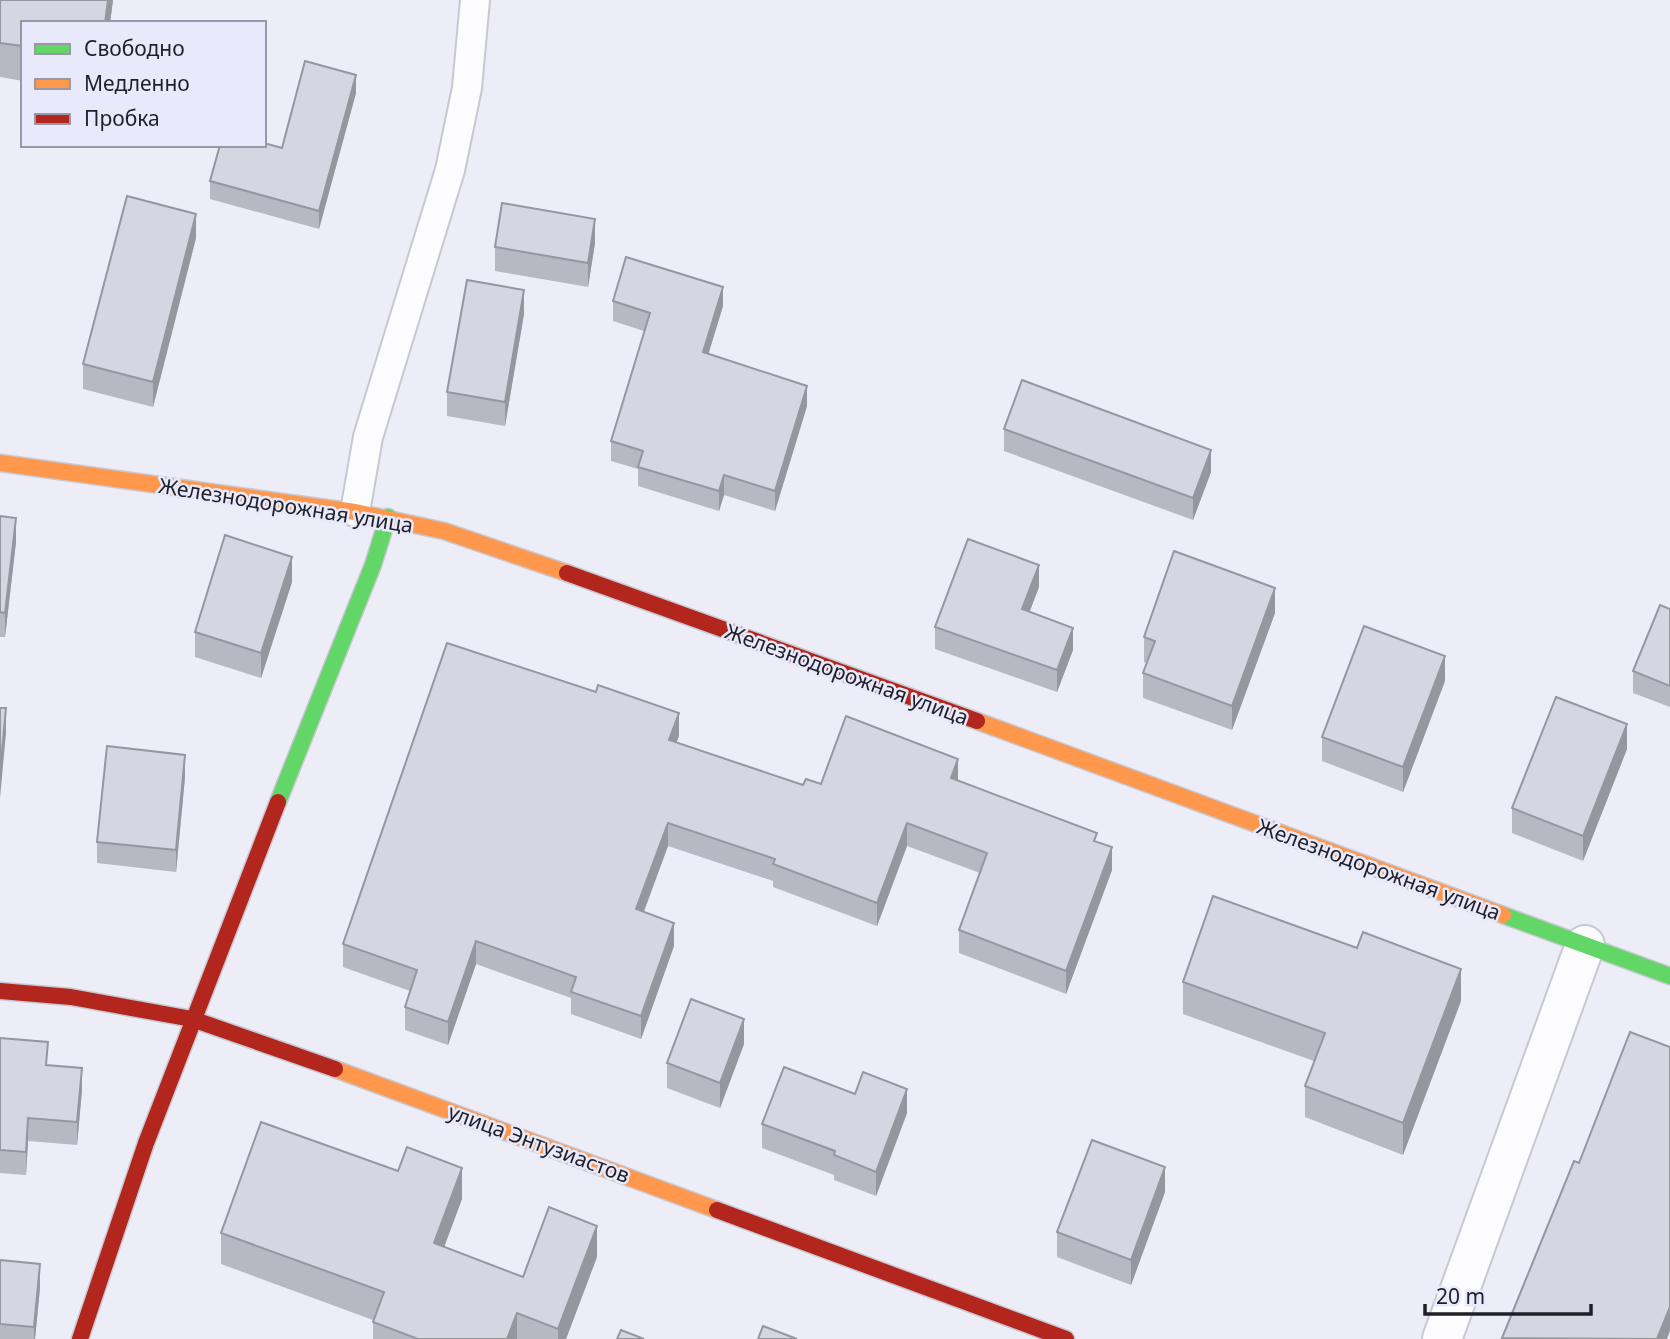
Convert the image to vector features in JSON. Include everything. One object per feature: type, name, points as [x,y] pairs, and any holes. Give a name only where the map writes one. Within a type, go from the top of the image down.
[{"type":"street","name":"Железнодорожная улица","points":[[0,463],[388,517],[444,531],[625,592],[1670,976]]},
{"type":"street","points":[[80,1339],[97,1284],[192,1019],[373,565],[388,517]]},
{"type":"street","points":[[1442,1339],[1585,945]]},
{"type":"street","name":"улица Энтузиастов","points":[[0,991],[71,996],[192,1019],[372,1082],[1066,1339]]},
{"type":"lane","points":[[355,512],[368,437],[450,170],[467,88],[475,0]]},
{"type":"building","points":[[0,0],[108,0],[105,21],[21,21],[21,46],[0,43]]},
{"type":"building","points":[[305,61],[356,75],[319,211],[210,181],[219,147],[266,147],[266,144],[282,148]]},
{"type":"building","points":[[127,196],[196,214],[153,382],[83,364]]},
{"type":"building","points":[[502,203],[595,219],[588,263],[495,247]]},
{"type":"building","points":[[626,257],[723,287],[703,352],[807,386],[775,491],[724,475],[719,491],[638,467],[643,451],[611,441],[650,313],[613,301]]},
{"type":"building","points":[[467,280],[524,290],[505,402],[447,392]]},
{"type":"building","points":[[1022,380],[1211,450],[1193,498],[1004,429]]},
{"type":"building","points":[[0,516],[16,518],[5,613],[0,612]]},
{"type":"building","points":[[225,535],[292,557],[261,653],[195,632]]},
{"type":"building","points":[[968,539],[1039,565],[1022,609],[1073,628],[1057,670],[935,627]]},
{"type":"building","points":[[1174,551],[1275,588],[1232,706],[1143,673],[1155,641],[1144,637]]},
{"type":"building","points":[[1660,605],[1670,609],[1670,686],[1633,671]]},
{"type":"building","points":[[1364,626],[1445,656],[1403,767],[1322,737]]},
{"type":"building","points":[[447,643],[596,692],[598,685],[679,713],[669,740],[803,785],[806,779],[821,784],[846,716],[958,759],[951,778],[1097,833],[1094,841],[1112,847],[1066,971],[959,930],[987,853],[907,823],[877,903],[773,864],[775,859],[668,823],[636,909],[674,923],[641,1016],[571,992],[576,977],[476,941],[448,1022],[405,1007],[417,970],[343,944]]},
{"type":"building","points":[[1556,697],[1627,724],[1583,836],[1512,808]]},
{"type":"building","points":[[0,708],[6,708],[0,773]]},
{"type":"building","points":[[107,746],[185,755],[176,850],[97,842]]},
{"type":"building","points":[[1213,896],[1357,948],[1363,932],[1461,969],[1403,1123],[1305,1086],[1325,1033],[1183,982]]},
{"type":"building","points":[[691,999],[744,1019],[720,1083],[667,1063]]},
{"type":"building","points":[[1630,1032],[1670,1047],[1670,1307],[1657,1339],[1502,1338],[1574,1161],[1579,1163]]},
{"type":"building","points":[[0,1038],[48,1042],[46,1065],[82,1068],[77,1122],[28,1118],[26,1152],[0,1150]]},
{"type":"building","points":[[784,1067],[855,1094],[863,1072],[907,1089],[876,1172],[834,1155],[835,1151],[762,1124]]},
{"type":"building","points":[[261,1122],[398,1171],[407,1147],[462,1168],[434,1243],[523,1277],[549,1207],[597,1226],[558,1329],[517,1313],[507,1339],[418,1339],[373,1322],[384,1292],[221,1233]]},
{"type":"building","points":[[1092,1140],[1165,1167],[1131,1260],[1057,1232]]},
{"type":"building","points":[[0,1260],[40,1264],[34,1327],[0,1324]]},
{"type":"building","points":[[763,1326],[797,1339],[758,1339]]},
{"type":"building","points":[[621,1330],[644,1339],[617,1339]]},
{"type":"traffic: fast","points":[[278,802],[373,565],[388,517]]},
{"type":"traffic: fast","points":[[1503,915],[1670,976]]},
{"type":"traffic: slow","points":[[0,463],[355,512],[444,531],[567,573]]},
{"type":"traffic: slow","points":[[977,721],[1503,915]]},
{"type":"traffic: slow","points":[[335,1069],[717,1210]]},
{"type":"traffic: jam","points":[[567,573],[977,721]]},
{"type":"traffic: jam","points":[[80,1339],[146,1143],[278,802]]},
{"type":"traffic: jam","points":[[0,991],[71,997],[192,1019],[335,1069]]},
{"type":"traffic: jam","points":[[717,1210],[1066,1339]]}]
